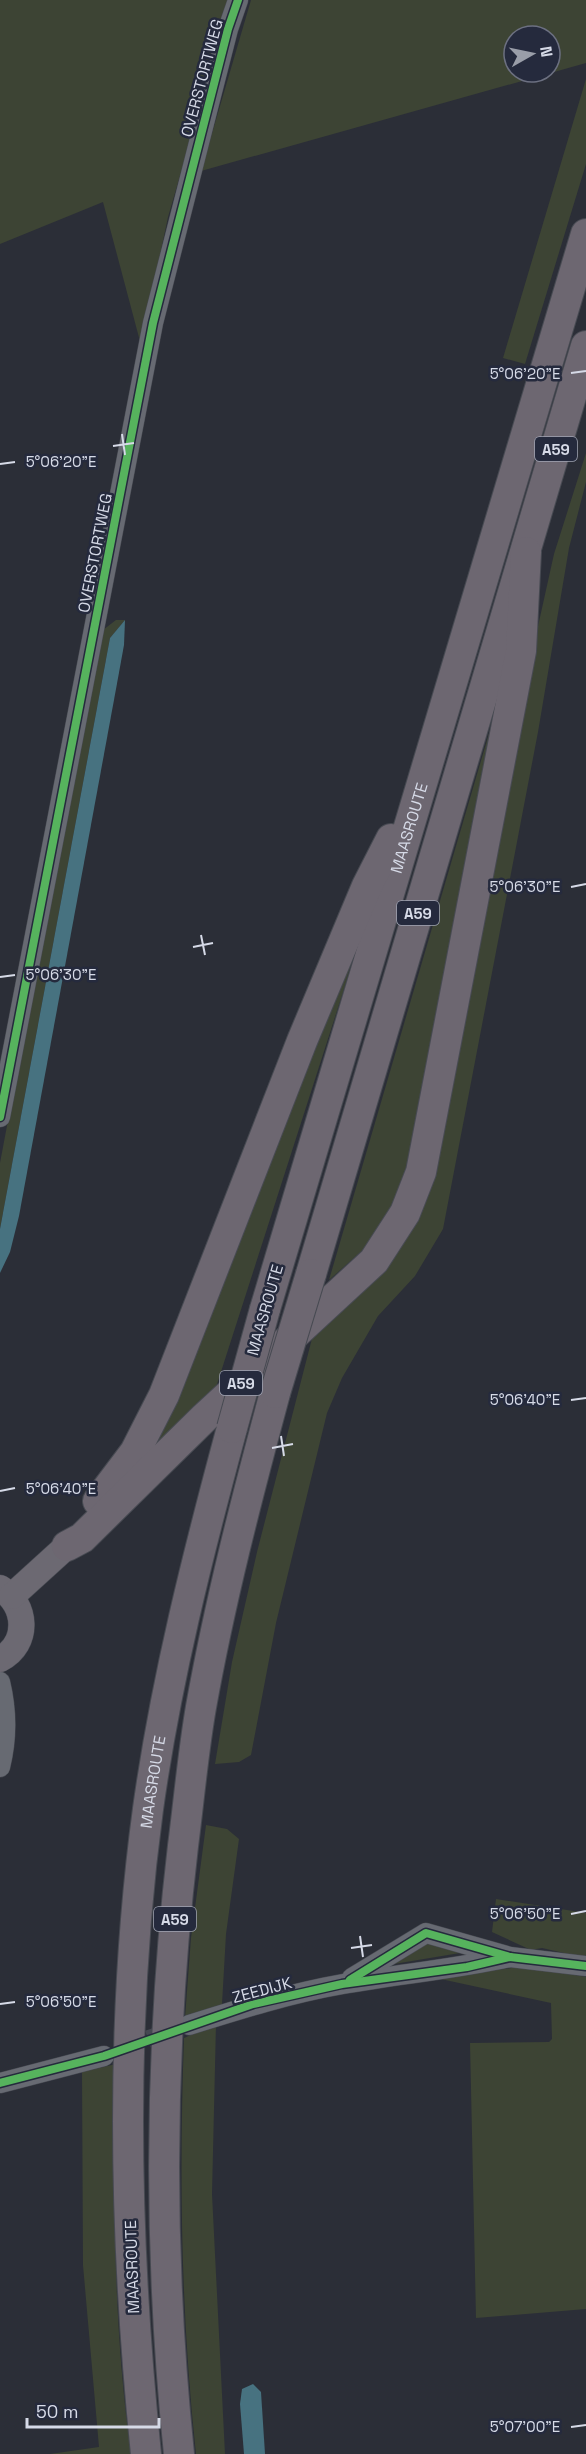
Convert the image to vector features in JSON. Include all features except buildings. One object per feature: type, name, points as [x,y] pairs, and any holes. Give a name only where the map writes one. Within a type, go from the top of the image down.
[{"type":"highway","name":"MAASROUTE","points":[[146,2454],[129,2244],[129,2093],[137,1925],[148,1810],[167,1696],[204,1529],[265,1309],[586,234]]},
{"type":"highway","name":"MAASROUTE","points":[[179,2454],[170,2370],[163,2168],[164,2082],[174,1920],[207,1676],[237,1535],[275,1393],[586,346]]},
{"type":"highway","name":"A59","points":[[67,1546],[82,1538],[205,1417],[360,1276],[385,1248],[409,1205],[421,1172],[521,651],[526,552]]},
{"type":"highway","name":"A59","points":[[67,1546],[135,1452],[164,1395],[302,1041],[358,907],[423,778]]},
{"type":"main road","points":[[0,1659],[14,1649],[23,1622],[20,1609],[6,1592],[67,1546]]},
{"type":"street","name":"OVERSTORTWEG","points":[[0,1116],[153,323],[228,29],[238,0]]},
{"type":"street","points":[[0,1682],[6,1722],[5,1747],[0,1767]]},
{"type":"street","name":"ZEEDIJK","points":[[342,1984],[426,1933],[510,1957],[586,1966]]},
{"type":"street","name":"ZEEDIJK","points":[[189,2025],[253,2004],[342,1984],[467,1967],[510,1957]]},
{"type":"street","points":[[0,2084],[104,2056]]},
{"type":"green space","points":[[0,0],[231,0],[168,217],[141,345],[103,202],[0,244]]},
{"type":"green space","points":[[251,0],[586,0],[586,63],[562,70],[562,24],[502,24],[502,84],[511,84],[201,171]]},
{"type":"green space","points":[[586,79],[586,164],[525,364],[503,358]]},
{"type":"green space","points":[[586,453],[586,482],[569,548],[538,732],[443,1229],[415,1276],[378,1316],[342,1378],[327,1413],[276,1623],[251,1755],[239,1762],[215,1764],[232,1662],[257,1552],[316,1323],[403,1235],[554,554]]},
{"type":"green space","points":[[116,620],[125,620],[110,638],[0,1229],[0,1163],[88,696],[103,630]]},
{"type":"green space","points":[[502,689],[403,1191],[372,1242],[329,1280]]},
{"type":"green space","points":[[374,883],[345,986],[210,1406],[100,1513]]},
{"type":"green space","points":[[206,1825],[227,1829],[239,1839],[226,1934],[222,2004],[185,2018],[191,1938]]},
{"type":"green space","points":[[496,1899],[586,1913],[586,1958],[542,1948],[531,1950],[492,1932]]},
{"type":"green space","points":[[423,1942],[478,1950],[382,1966]]},
{"type":"green space","points":[[526,1966],[586,1977],[586,2309],[476,2318],[470,2043],[549,2042],[552,2039],[551,2003],[436,1978]]},
{"type":"green space","points":[[216,2024],[212,2194],[225,2454],[196,2454],[187,2350],[182,2246],[184,2038]]},
{"type":"green space","points":[[116,2064],[116,2259],[121,2357],[131,2454],[50,2454],[99,2447],[83,2265],[82,2072]]},
{"type":"water","points":[[125,620],[124,645],[19,1216],[10,1252],[0,1273],[0,1229],[110,638]]},
{"type":"water","points":[[253,2384],[261,2392],[265,2454],[244,2454],[240,2404],[242,2389]]},
{"type":"tunnel","points":[[120,2050],[178,2030]]},
{"type":"cycle path","points":[[0,1117],[153,323],[228,29],[238,0]]},
{"type":"cycle path","points":[[350,1980],[426,1933],[510,1957],[586,1966]]},
{"type":"cycle path","points":[[0,2083],[104,2056],[253,2004],[342,1984],[467,1967],[510,1957]]}]
